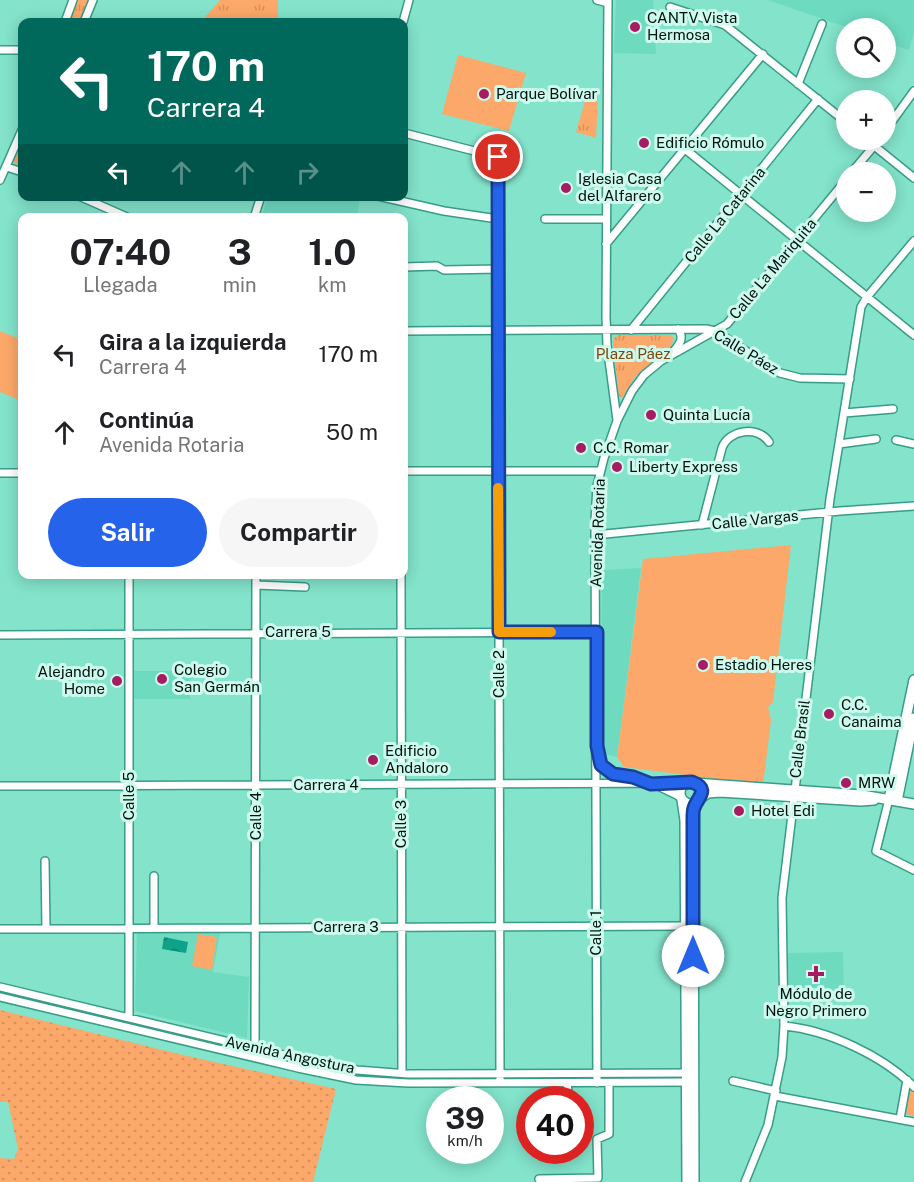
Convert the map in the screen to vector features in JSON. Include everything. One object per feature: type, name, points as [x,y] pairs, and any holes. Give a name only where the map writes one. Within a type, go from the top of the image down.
[{"type":"street","points":[[66,18],[73,0]]},
{"type":"street","points":[[88,18],[93,0]]},
{"type":"street","points":[[404,18],[409,0]]},
{"type":"street","points":[[597,0],[608,2]]},
{"type":"street","name":"Avenida Rotaria","points":[[596,784],[596,497],[600,471],[617,421],[606,331],[608,2]]},
{"type":"street","points":[[670,7],[725,25],[836,114]]},
{"type":"street","points":[[798,84],[822,24]]},
{"type":"street","points":[[0,50],[18,50]]},
{"type":"street","points":[[606,243],[762,54]]},
{"type":"street","points":[[896,116],[914,91]]},
{"type":"street","name":"Calle La Catarina","points":[[631,330],[818,99]]},
{"type":"street","name":"Calle 2","points":[[408,134],[498,157],[500,1083]]},
{"type":"street","points":[[0,180],[18,140]]},
{"type":"street","points":[[685,149],[914,335]]},
{"type":"street","points":[[860,162],[870,150]]},
{"type":"street","points":[[884,150],[914,178]]},
{"type":"street","points":[[7,167],[18,171]]},
{"type":"street","name":"Calle La Mariquita","points":[[617,421],[638,383],[649,371],[670,356],[715,332],[732,318],[836,192]]},
{"type":"street","points":[[91,201],[118,213]]},
{"type":"street","points":[[400,201],[444,211],[498,219]]},
{"type":"street","points":[[545,219],[606,219]]},
{"type":"street","name":"Calle Brasil","points":[[745,1182],[765,1134],[776,1093],[782,1057],[784,1026],[781,915],[793,794],[828,512],[861,307],[914,241]]},
{"type":"street","points":[[408,267],[437,266],[444,270],[498,269]]},
{"type":"street","points":[[670,356],[681,339],[678,329]]},
{"type":"street","name":"Calle Páez","points":[[408,331],[706,329],[715,332],[780,374],[800,378],[850,379]]},
{"type":"street","points":[[844,413],[893,409]]},
{"type":"street","points":[[702,525],[722,448],[727,439],[734,434],[751,432],[760,434],[769,442]]},
{"type":"street","points":[[839,444],[876,439]]},
{"type":"street","points":[[896,440],[914,444]]},
{"type":"street","points":[[408,471],[600,471]]},
{"type":"street","points":[[0,473],[18,473]]},
{"type":"street","name":"Calle Vargas","points":[[596,535],[828,512],[914,506]]},
{"type":"street","name":"Calle 5","points":[[129,579],[129,1018]]},
{"type":"street","name":"Calle 4","points":[[255,1058],[256,579]]},
{"type":"street","name":"Calle 3","points":[[401,579],[402,1073]]},
{"type":"street","points":[[256,585],[305,587]]},
{"type":"street","name":"Carrera 5","points":[[0,635],[597,632]]},
{"type":"street","points":[[893,800],[914,680]]},
{"type":"street","points":[[914,718],[893,800],[876,851],[914,870]]},
{"type":"street","name":"Avenida Rotaria","points":[[597,746],[600,760],[607,771],[651,784]]},
{"type":"street","points":[[694,1182],[690,1078],[689,926],[685,820],[680,789],[690,783],[793,794]]},
{"type":"street","points":[[689,926],[693,819],[700,789],[690,783]]},
{"type":"street","name":"Carrera 4","points":[[0,786],[690,783]]},
{"type":"street","name":"Calle 1","points":[[596,784],[597,1083]]},
{"type":"street","name":"Carrera 4","points":[[651,784],[681,798]]},
{"type":"street","points":[[681,798],[689,804],[712,793],[862,795],[914,804]]},
{"type":"street","points":[[45,861],[46,928]]},
{"type":"street","points":[[154,876],[154,928]]},
{"type":"street","name":"Carrera 3","points":[[0,929],[689,926]]},
{"type":"street","name":"Avenida Angostura","points":[[0,987],[345,1069],[402,1073],[597,1073],[690,1078]]},
{"type":"street","name":"Avenida Angostura","points":[[0,997],[332,1076],[364,1081],[609,1083],[690,1078]]},
{"type":"street","points":[[784,1026],[816,1033],[863,1051],[881,1060],[914,1087]]},
{"type":"street","points":[[687,1182],[690,1078]]},
{"type":"street","points":[[734,1080],[776,1093],[914,1122]]},
{"type":"street","points":[[900,1119],[907,1080]]},
{"type":"street","points":[[539,1179],[598,1178],[597,1138],[609,1134],[609,1083]]},
{"type":"shaded area","name":"CANTV Vista Hermosa","points":[[616,0],[653,0],[656,54],[614,53]]},
{"type":"shaded area","points":[[768,0],[914,0],[914,32],[909,50],[896,46],[896,18],[836,18],[836,24]]},
{"type":"shaded area","points":[[266,201],[359,201],[358,213],[262,213]]},
{"type":"shaded area","points":[[641,568],[617,757],[601,753],[602,570]]},
{"type":"shaded area","name":"Colegio San Germán","points":[[134,671],[191,671],[190,699],[134,699]]},
{"type":"shaded area","points":[[137,933],[220,933],[213,972],[249,977],[247,1038],[135,1011]]},
{"type":"shaded area","name":"Módulo de Negro Primero","points":[[843,952],[844,996],[790,997],[787,953]]},
{"type":"green space","points":[[77,0],[89,0],[82,18],[70,18]]},
{"type":"green space","points":[[220,0],[278,0],[278,18],[204,18]]},
{"type":"green space","name":"Parque Bolívar","points":[[458,55],[526,73],[509,131],[442,114]]},
{"type":"green space","points":[[588,91],[598,94],[596,138],[576,132]]},
{"type":"green space","points":[[18,148],[18,165],[13,161]]},
{"type":"green space","points":[[0,331],[18,338],[18,399],[0,392]]},
{"type":"green space","name":"Plaza Páez","points":[[619,335],[671,335],[674,338],[671,346],[635,377],[622,398],[619,396],[613,344],[614,338]]},
{"type":"green space","name":"Estadio Heres","points":[[791,545],[773,702],[768,707],[771,720],[763,785],[624,767],[617,757],[643,559]]},
{"type":"green space","points":[[198,934],[217,937],[212,970],[192,966]]},
{"type":"green space","points":[[0,1010],[183,1055],[336,1089],[313,1182],[0,1182],[0,1158],[14,1159],[18,1149],[8,1102],[0,1102]]},
{"type":"green space","points":[[912,1090],[914,1092],[914,1116],[906,1114],[908,1095]]},
{"type":"water","points":[[164,937],[188,942],[186,953],[162,949]]},
{"type":"slow traffic","points":[[498,488],[499,632],[551,632]]},
{"type":"place","name":"CANTV Vista Hermosa","points":[[635,27]]},
{"type":"place","name":"Parque Bolívar","points":[[484,94]]},
{"type":"place","name":"Edificio Rómulo","points":[[644,143]]},
{"type":"place","name":"Iglesia Casa del Alfarero","points":[[566,188]]},
{"type":"place","name":"Quinta Lucía","points":[[651,415]]},
{"type":"place","name":"C.C. Romar","points":[[581,448]]},
{"type":"place","name":"Liberty Express","points":[[617,467]]},
{"type":"place","name":"Estadio Heres","points":[[703,665]]},
{"type":"place","name":"Colegio San Germán","points":[[162,679]]},
{"type":"place","name":"Alejandro Home","points":[[117,681]]},
{"type":"place","name":"C.C. Canaima","points":[[829,714]]},
{"type":"place","name":"Edificio Andaloro","points":[[373,760]]},
{"type":"place","name":"MRW","points":[[846,783]]},
{"type":"place","name":"Hotel Edi","points":[[739,811]]},
{"type":"place","name":"Módulo de Negro Primero","points":[[816,974]]},
{"type":"route","points":[[498,157],[499,632],[597,632],[597,746],[601,765],[613,774],[633,777],[651,784],[692,782],[700,789],[701,797],[695,804],[693,819],[693,956]]}]
